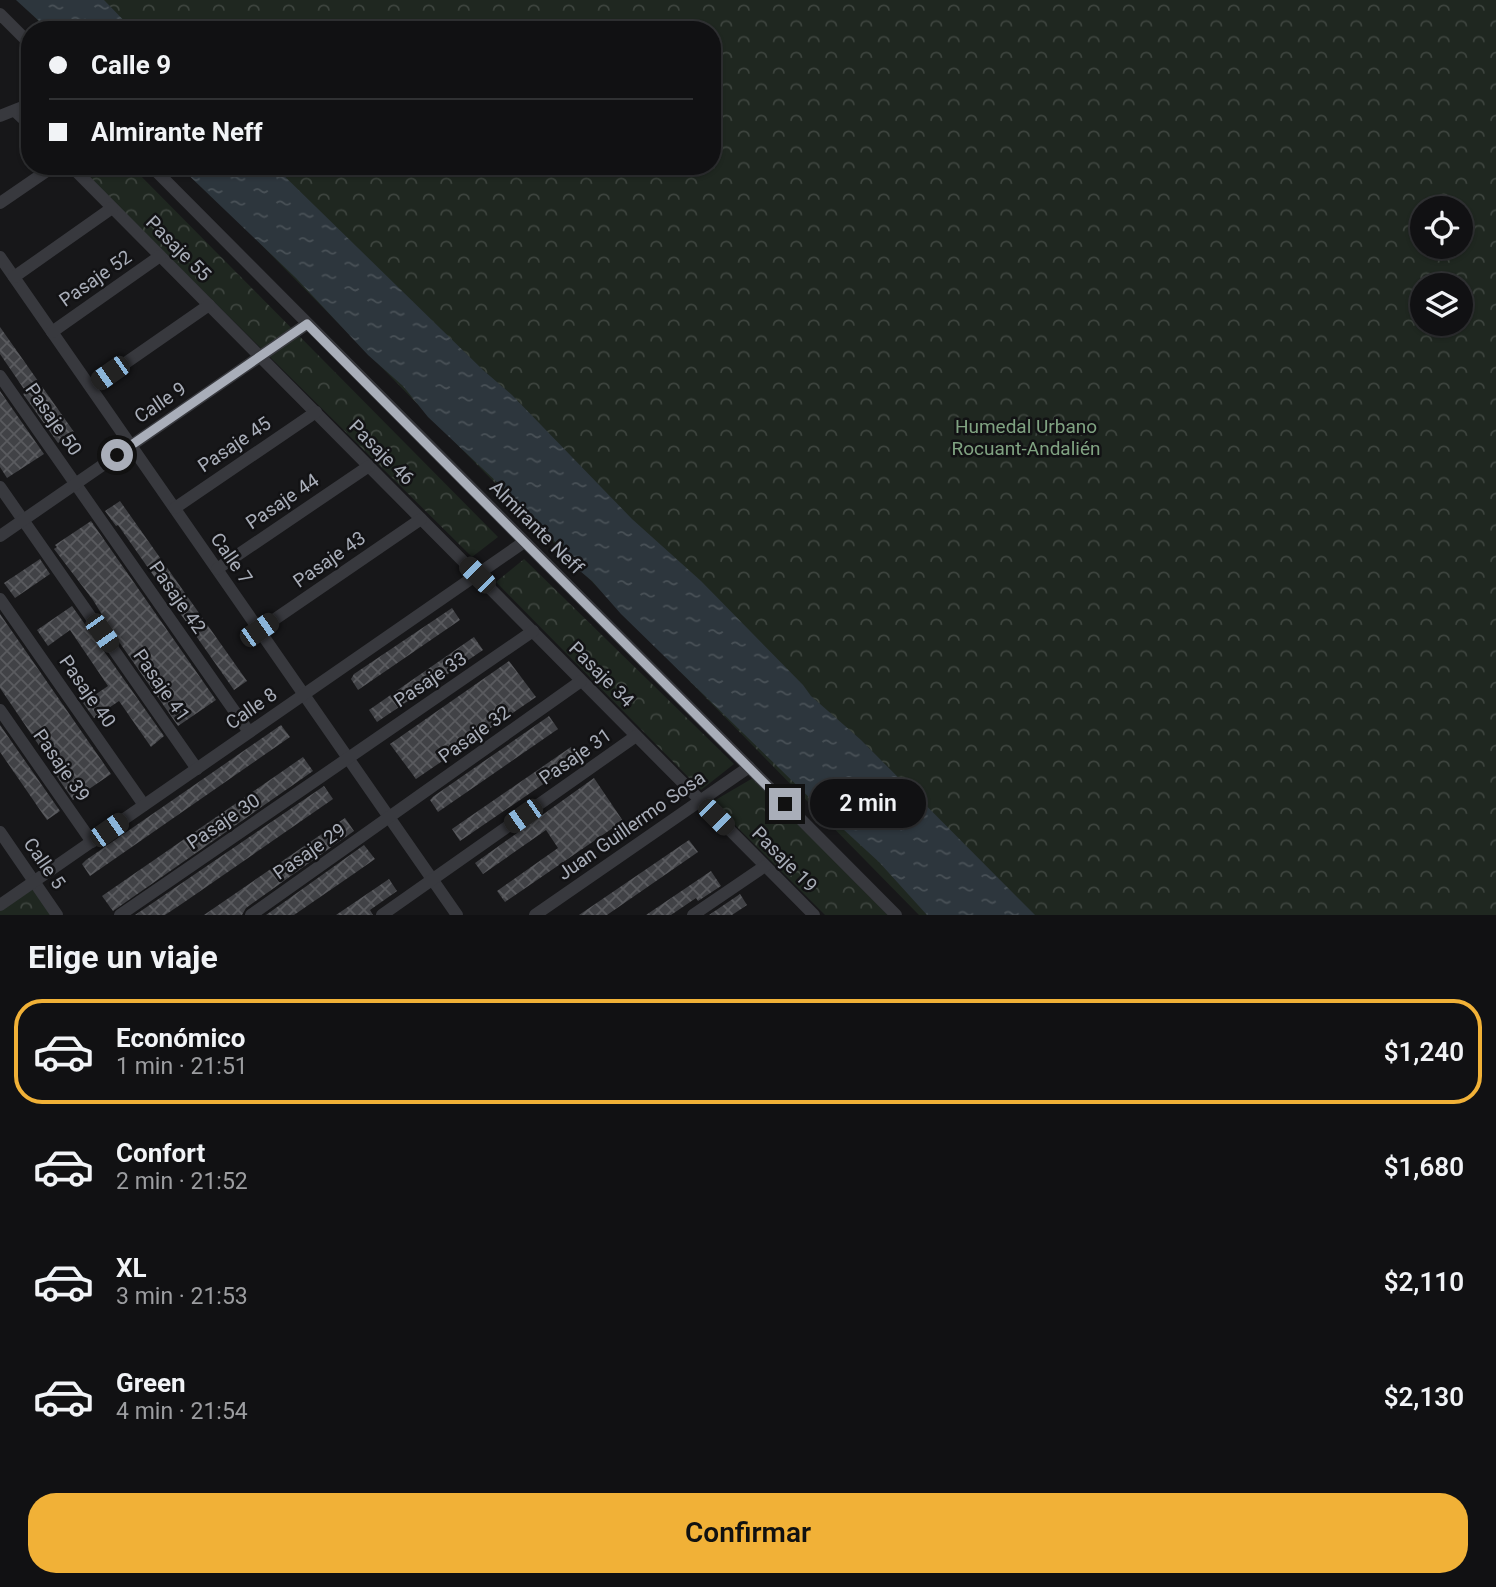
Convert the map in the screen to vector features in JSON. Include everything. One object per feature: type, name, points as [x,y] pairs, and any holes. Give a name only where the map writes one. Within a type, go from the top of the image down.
[{"type":"street","points":[[0,14],[21,35]]},
{"type":"street","points":[[0,116],[21,108]]},
{"type":"street","points":[[15,110],[21,116]]},
{"type":"street","points":[[0,203],[41,175]]},
{"type":"street","name":"Pasaje 55","points":[[80,175],[261,357]]},
{"type":"street","name":"Almirante Neff","points":[[159,175],[896,915]]},
{"type":"street","points":[[14,277],[112,208]]},
{"type":"street","name":"Pasaje 52","points":[[52,332],[160,256]]},
{"type":"street","name":"Calle 7","points":[[0,257],[457,915]]},
{"type":"street","points":[[90,387],[209,305]]},
{"type":"street","name":"Calle 9","points":[[0,536],[307,324]]},
{"type":"street","name":"Pasaje 46","points":[[261,357],[477,575]]},
{"type":"street","name":"Pasaje 50","points":[[0,376],[76,484]]},
{"type":"street","name":"Pasaje 45","points":[[175,508],[316,412]]},
{"type":"street","name":"Pasaje 44","points":[[217,569],[369,466]]},
{"type":"street","name":"Pasaje 42","points":[[76,484],[249,732]]},
{"type":"street","name":"Pasaje 41","points":[[0,487],[197,769]]},
{"type":"street","name":"Pasaje 43","points":[[259,630],[421,519]]},
{"type":"street","name":"Calle 8","points":[[0,905],[524,542]]},
{"type":"street","name":"Pasaje 34","points":[[477,575],[700,801]]},
{"type":"street","name":"Pasaje 40","points":[[0,599],[144,805]]},
{"type":"street","name":"Pasaje 33","points":[[348,758],[533,631]]},
{"type":"street","name":"Pasaje 32","points":[[389,818],[581,681]]},
{"type":"street","name":"Pasaje 39","points":[[0,710],[92,842]]},
{"type":"street","name":"Pasaje 31","points":[[383,915],[636,736]]},
{"type":"street","name":"Pasaje 30","points":[[120,915],[348,758]]},
{"type":"street","name":"Juan Guillermo Sosa","points":[[535,915],[748,767]]},
{"type":"street","name":"Pasaje 19","points":[[700,801],[814,915]]},
{"type":"street","name":"Pasaje 29","points":[[251,915],[389,818]]},
{"type":"street","name":"Calle 5","points":[[0,832],[57,915]]},
{"type":"street","points":[[693,915],[765,866]]},
{"type":"green space","name":"Humedal Urbano Rocuant-Andalién","points":[[17,0],[1496,0],[1496,915],[919,915],[193,175],[721,175],[721,21],[39,21]]},
{"type":"green space","points":[[86,175],[140,175],[498,537],[472,557]]},
{"type":"green space","points":[[524,559],[734,764],[701,790],[496,582]]},
{"type":"green space","points":[[753,778],[888,915],[825,915],[712,802]]},
{"type":"green space","points":[[34,887],[54,915],[0,915],[0,910]]},
{"type":"water","points":[[16,0],[104,0],[124,21],[39,21]]},
{"type":"water","points":[[188,175],[283,175],[512,395],[632,519],[701,581],[811,696],[861,740],[1035,915],[927,915],[879,862],[621,614],[592,581],[574,566],[540,523],[428,417],[403,386],[368,355],[296,278]]},
{"type":"building","points":[[0,327],[74,432],[58,443],[23,394],[26,392],[0,354]]},
{"type":"building","points":[[0,391],[44,454],[7,478],[0,467]]},
{"type":"building","points":[[120,501],[247,681],[234,690],[118,525],[116,526],[105,511]]},
{"type":"building","points":[[91,521],[216,700],[178,726],[103,619],[93,600],[54,549],[57,547],[55,545]]},
{"type":"building","points":[[40,559],[50,574],[15,598],[4,583]]},
{"type":"building","points":[[72,606],[164,736],[151,747],[119,701],[94,718],[83,703],[108,686],[70,630],[48,646],[37,630]]},
{"type":"building","points":[[452,608],[460,620],[358,690],[351,679],[354,674]]},
{"type":"building","points":[[0,614],[111,774],[73,800],[0,688]]},
{"type":"building","points":[[474,637],[483,650],[377,722],[369,710]]},
{"type":"building","points":[[509,661],[536,697],[416,779],[390,744]]},
{"type":"building","points":[[549,716],[558,729],[438,812],[430,800],[434,796]]},
{"type":"building","points":[[0,725],[60,811],[47,820],[0,752]]},
{"type":"building","points":[[281,725],[290,737],[90,876],[82,864],[86,860]]},
{"type":"building","points":[[571,747],[580,759],[460,841],[452,829]]},
{"type":"building","points":[[303,757],[313,771],[113,911],[102,896]]},
{"type":"building","points":[[594,778],[623,821],[505,902],[497,891],[558,848],[546,830],[483,874],[475,863]]},
{"type":"building","points":[[324,786],[333,799],[183,903],[165,915],[135,915]]},
{"type":"building","points":[[345,818],[354,831],[246,908],[242,915],[204,915]]},
{"type":"building","points":[[689,840],[698,852],[607,915],[579,915]]},
{"type":"building","points":[[364,845],[375,859],[294,915],[266,915]]},
{"type":"building","points":[[711,871],[721,886],[698,901],[696,898],[671,915],[646,915]]},
{"type":"building","points":[[389,879],[397,891],[370,910],[373,915],[336,915]]},
{"type":"building","points":[[740,894],[747,905],[732,915],[709,915]]},
{"type":"route","points":[[117,455],[307,324],[785,804]]}]
